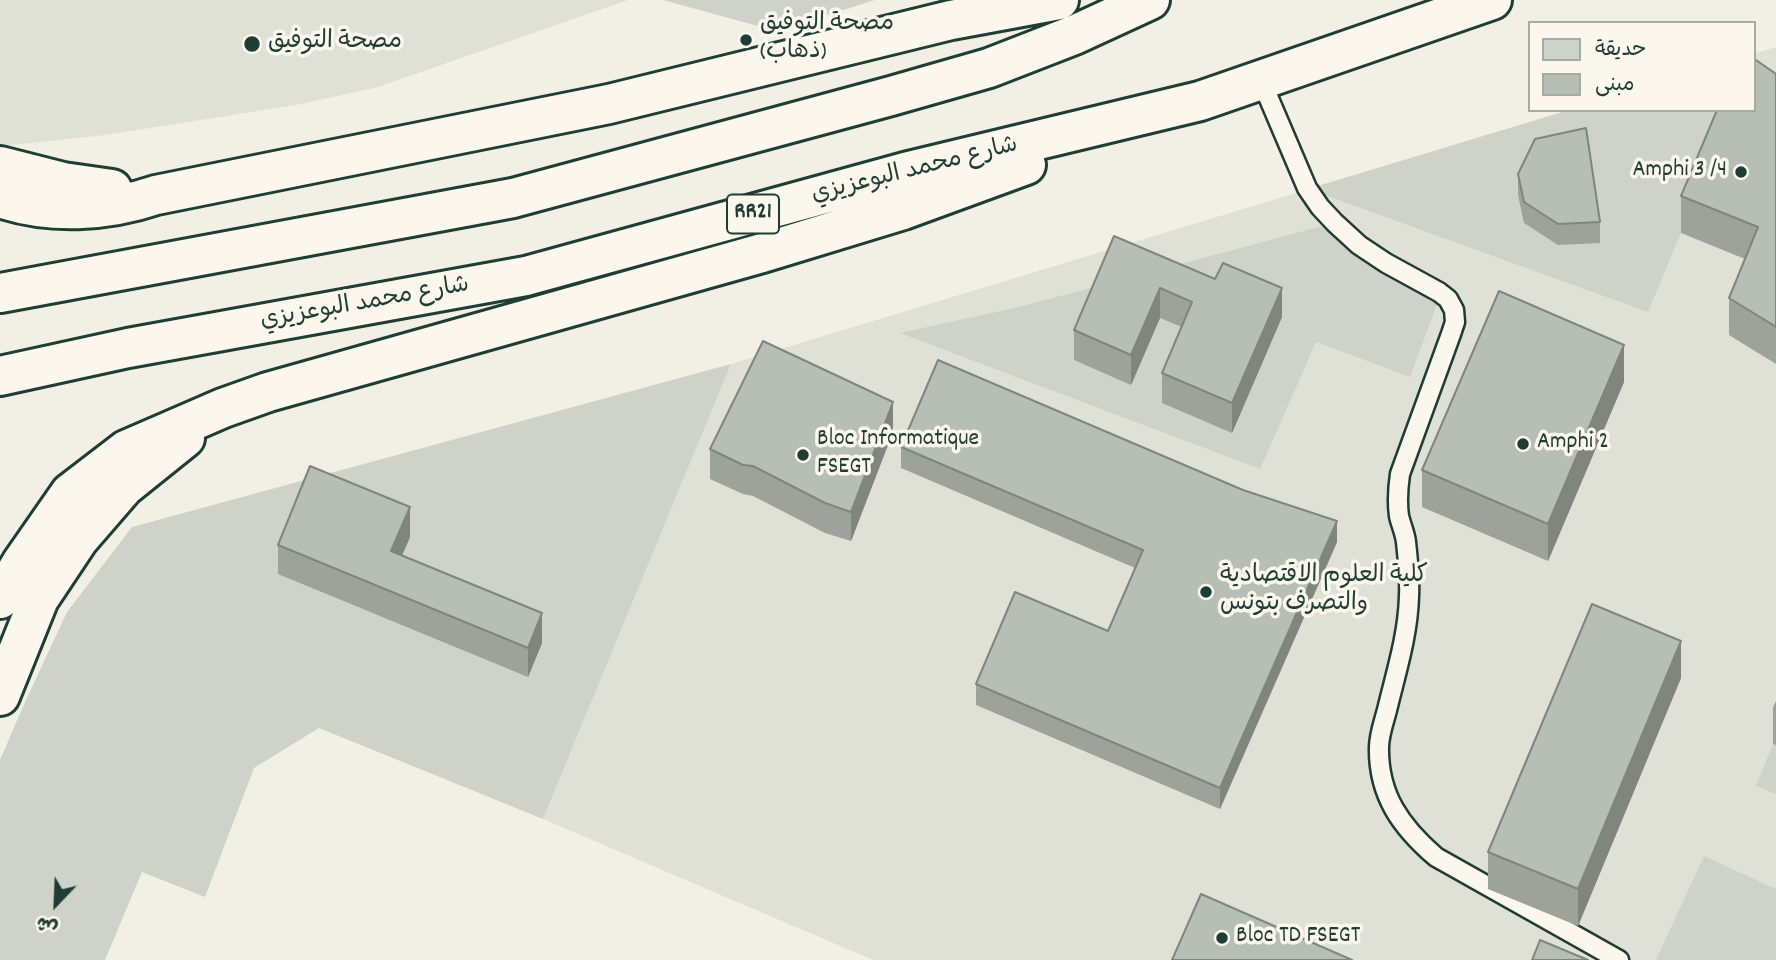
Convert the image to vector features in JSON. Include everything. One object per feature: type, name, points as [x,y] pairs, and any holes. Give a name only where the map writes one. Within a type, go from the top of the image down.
[{"type":"highway","points":[[0,198],[48,209],[133,203],[156,195],[609,104],[951,20],[1059,0]]},
{"type":"highway","points":[[0,293],[513,198],[989,68],[1074,35],[1150,0]]},
{"type":"highway","name":"شارع محمد البوعزيزي","points":[[0,376],[128,348],[526,276],[905,172],[1200,101],[1492,0]]},
{"type":"highway","points":[[0,599],[70,493],[125,450],[223,408],[268,392],[762,253],[903,210],[1200,101]]},
{"type":"highway","points":[[0,166],[62,182],[156,195]]},
{"type":"highway","points":[[0,696],[39,599],[79,539],[124,487],[223,408]]},
{"type":"lane","points":[[1261,80],[1307,188],[1320,206],[1359,245],[1439,292],[1448,299],[1454,310],[1455,322],[1400,474],[1399,516],[1406,539],[1408,623],[1379,745],[1380,769],[1387,793],[1398,818],[1415,839],[1436,857],[1619,960]]},
{"type":"shaded area","name":"مصحة التوفيق","points":[[0,0],[628,0],[378,87],[302,104],[106,135],[2,146]]},
{"type":"shaded area","name":"كلية العلوم الاقتصادية والتصرف بتونس","points":[[1776,47],[1776,960],[873,960],[543,819],[731,364],[1563,112],[1755,112],[1755,53]]},
{"type":"green space","points":[[663,0],[875,0],[776,31]]},
{"type":"green space","points":[[1562,112],[1731,112],[1648,312],[1308,189]]},
{"type":"green space","points":[[1330,224],[1441,294],[1410,377],[1316,342],[1260,469],[900,333],[1023,306]]},
{"type":"green space","points":[[731,364],[543,819],[319,728],[254,768],[205,897],[142,872],[105,960],[0,960],[0,760],[67,612],[132,527]]},
{"type":"green space","points":[[1773,744],[1776,745],[1776,794],[1756,786]]},
{"type":"green space","points":[[1704,856],[1776,889],[1776,960],[1656,960]]},
{"type":"building","name":"Amphi 3 /4","points":[[1755,59],[1776,74],[1776,327],[1729,298],[1758,227],[1681,196],[1716,112],[1755,112]]},
{"type":"building","points":[[1586,128],[1600,222],[1558,224],[1524,202],[1518,174],[1535,139]]},
{"type":"building","points":[[1114,236],[1215,279],[1223,263],[1282,288],[1232,403],[1162,373],[1192,302],[1160,288],[1131,355],[1074,330]]},
{"type":"building","name":"Amphi 2","points":[[1499,291],[1624,345],[1548,524],[1422,470]]},
{"type":"building","name":"Bloc Informatique FSEGT","points":[[763,341],[893,402],[851,512],[825,503],[753,466],[743,465],[710,449]]},
{"type":"building","points":[[938,360],[1243,490],[1337,521],[1220,788],[976,684],[1015,592],[1108,631],[1143,550],[901,447]]},
{"type":"building","points":[[310,466],[410,507],[391,551],[542,613],[528,648],[278,545]]},
{"type":"building","points":[[1592,604],[1681,641],[1578,889],[1488,852]]},
{"type":"building","points":[[1201,894],[1352,960],[1172,960]]},
{"type":"building","points":[[1540,940],[1588,960],[1532,960]]},
{"type":"place","name":"مصحة التوفيق (ذهاب)","points":[[746,40]]},
{"type":"place","name":"مصحة التوفيق","points":[[252,44]]},
{"type":"place","name":"Amphi 3 /4","points":[[1741,172]]},
{"type":"place","name":"Amphi 2","points":[[1523,444]]},
{"type":"place","name":"Bloc Informatique FSEGT","points":[[803,455]]},
{"type":"place","name":"كلية العلوم الاقتصادية والتصرف بتونس","points":[[1206,592]]},
{"type":"place","name":"Bloc TD FSEGT","points":[[1222,938]]}]
